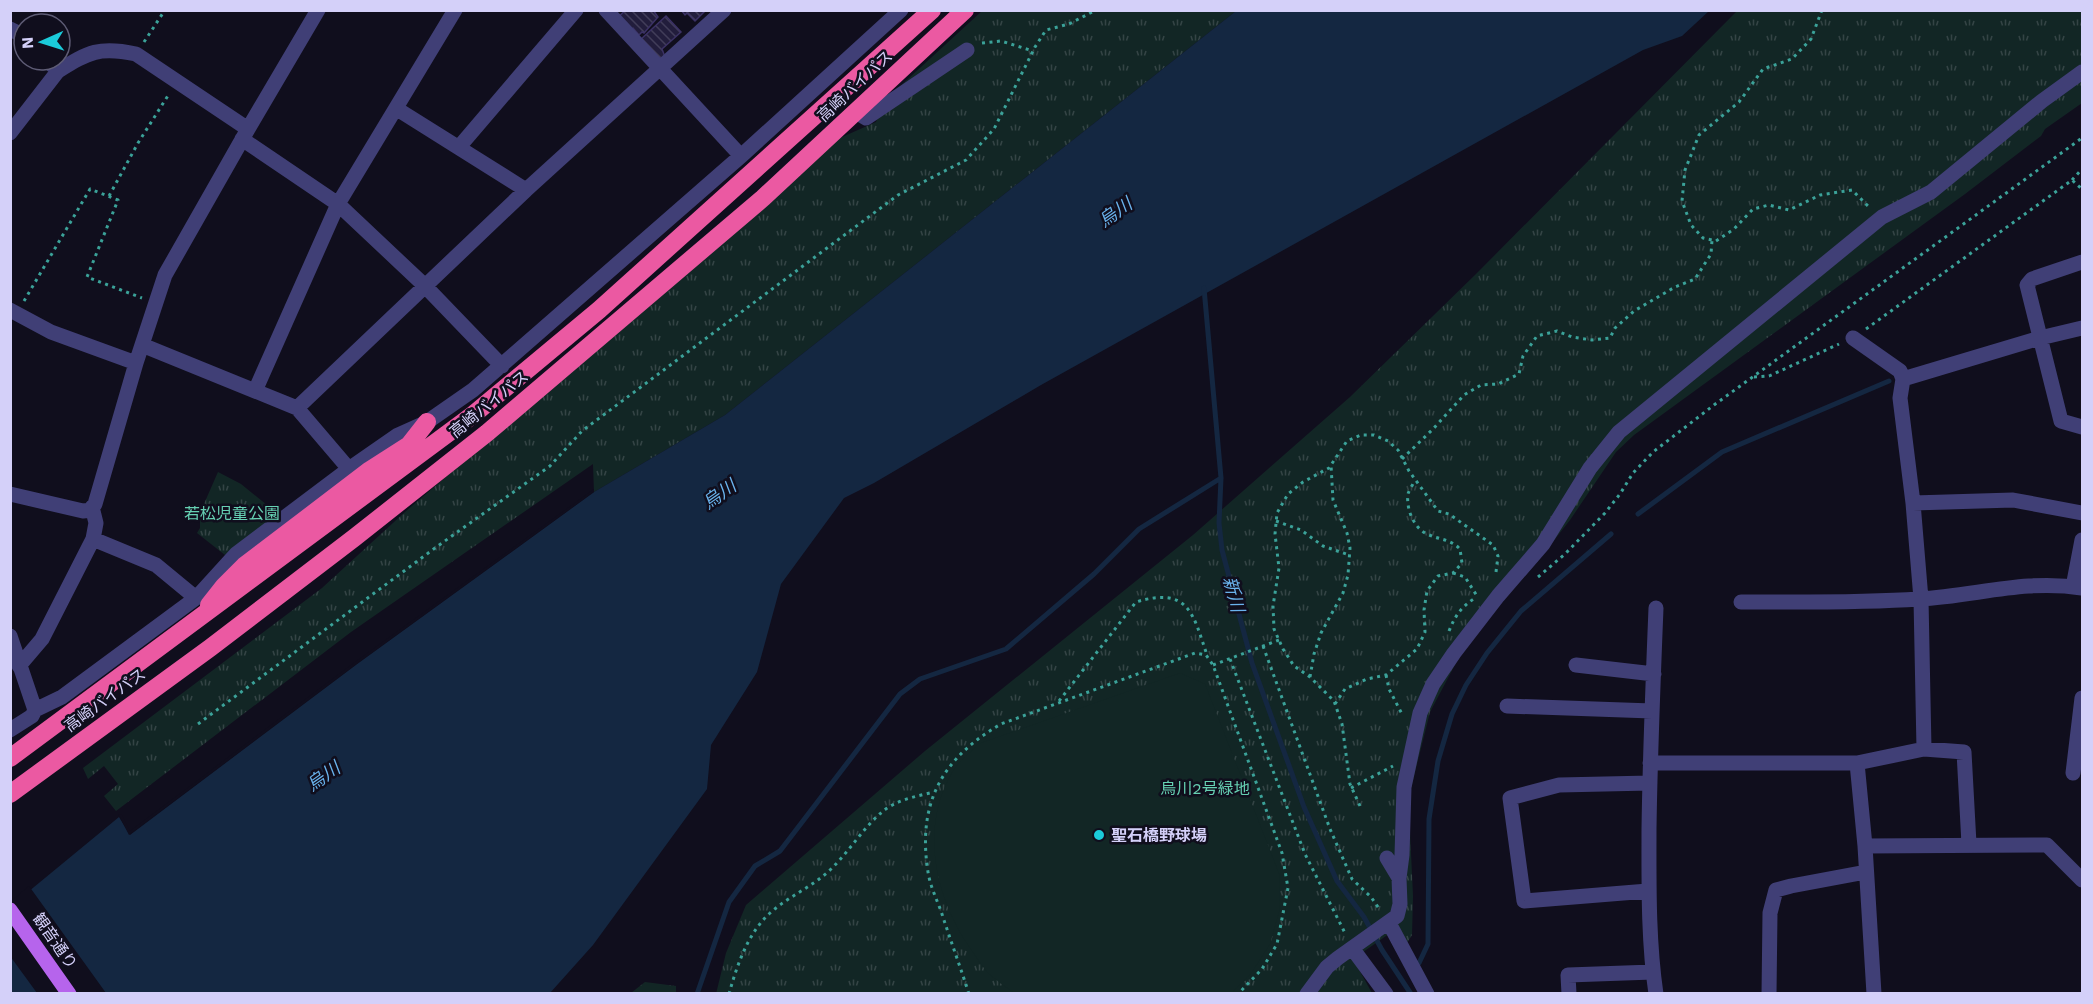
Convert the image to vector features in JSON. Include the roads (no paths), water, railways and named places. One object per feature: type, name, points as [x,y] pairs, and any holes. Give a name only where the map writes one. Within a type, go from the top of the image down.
[{"type":"highway","name":"高崎バイパス","points":[[10,758],[474,414],[599,310],[932,10]]},
{"type":"highway","name":"高崎バイパス","points":[[10,794],[210,648],[487,433],[763,198],[965,10]]},
{"type":"highway","points":[[195,622],[224,586],[244,566],[370,470],[409,445],[427,422]]},
{"type":"main road","name":"観音通り","points":[[10,910],[69,993]]},
{"type":"street","points":[[10,494],[78,510],[91,510],[104,477],[136,363],[165,275],[318,10]]},
{"type":"street","points":[[255,391],[338,204],[455,10]]},
{"type":"street","points":[[459,147],[576,10]]},
{"type":"street","points":[[606,10],[741,156]]},
{"type":"street","points":[[297,408],[424,285],[724,10]]},
{"type":"street","points":[[10,730],[32,716],[35,710],[62,697],[196,598],[237,554],[349,469],[398,435],[427,422],[473,390],[741,156],[901,10]]},
{"type":"street","points":[[72,63],[98,51],[114,49],[136,54],[177,82],[338,204],[424,285],[502,366]]},
{"type":"street","points":[[856,112],[866,118],[967,50]]},
{"type":"street","points":[[10,133],[57,72]]},
{"type":"street","points":[[1307,993],[1327,967],[1397,916],[1400,904],[1399,878],[1404,787],[1420,713],[1434,684],[1454,653],[1498,596],[1543,544],[1590,468],[1619,432],[1880,218],[1931,192],[2042,101],[2082,72]]},
{"type":"street","points":[[397,109],[526,190]]},
{"type":"street","points":[[2082,262],[2032,279],[2027,285],[2061,422],[2082,427]]},
{"type":"street","points":[[14,311],[51,332],[136,363]]},
{"type":"street","points":[[1903,379],[2040,338],[2082,328]]},
{"type":"street","points":[[1853,338],[1900,370],[1903,379],[1900,398],[1913,503],[1921,599],[1924,749]]},
{"type":"street","points":[[142,345],[297,408],[349,469]]},
{"type":"street","points":[[1913,503],[2013,500],[2082,513]]},
{"type":"street","points":[[19,666],[42,639],[93,539],[96,523],[92,507]]},
{"type":"street","points":[[93,539],[156,565],[196,598]]},
{"type":"street","points":[[1742,602],[1921,599],[2018,586],[2058,585],[2078,588],[2082,540]]},
{"type":"street","points":[[1656,608],[1648,891],[1656,993]]},
{"type":"street","points":[[10,636],[35,710]]},
{"type":"street","points":[[1576,664],[1653,674]]},
{"type":"street","points":[[2073,773],[2082,698]]},
{"type":"street","points":[[1506,706],[1652,711]]},
{"type":"street","points":[[1650,763],[1857,763],[1924,749],[1964,752],[1969,844]]},
{"type":"street","points":[[1857,763],[1865,846],[1874,993]]},
{"type":"street","points":[[1648,891],[1524,901],[1510,798],[1558,785],[1650,783]]},
{"type":"street","points":[[1865,846],[2047,844],[2082,880]]},
{"type":"street","points":[[1387,858],[1399,878]]},
{"type":"street","points":[[1769,993],[1770,913],[1776,890],[1866,872]]},
{"type":"street","points":[[1386,926],[1427,993]]},
{"type":"street","points":[[1354,946],[1386,993]]},
{"type":"street","points":[[1569,993],[1568,975],[1653,972]]},
{"type":"water","name":"烏川","points":[[1236,11],[1709,11],[1682,36],[1643,50],[1041,385],[874,483],[844,498],[781,584],[757,672],[711,745],[707,789],[593,945],[550,993],[11,994],[11,906],[119,817],[130,835],[357,664],[594,492],[725,415]]},
{"type":"waterway","name":"新川","points":[[1204,288],[1221,478],[1219,523],[1222,550],[1252,663],[1304,807],[1337,881],[1364,917],[1382,950],[1411,994]]},
{"type":"waterway","points":[[1638,514],[1722,452],[1889,381]]},
{"type":"waterway","points":[[697,994],[729,902],[755,866],[780,851],[900,694],[920,679],[1006,649],[1094,574],[1139,529],[1221,478]]},
{"type":"waterway","points":[[1419,963],[1428,944],[1429,819],[1438,761],[1452,714],[1466,685],[1487,653],[1521,611],[1611,534]]},
{"type":"place","name":"聖石橋野球場","points":[[1099,835]]},
{"type":"park label","name":"若松児童公園","points":[[232,513]]},
{"type":"park label","name":"烏川2号緑地","points":[[1205,788]]}]
